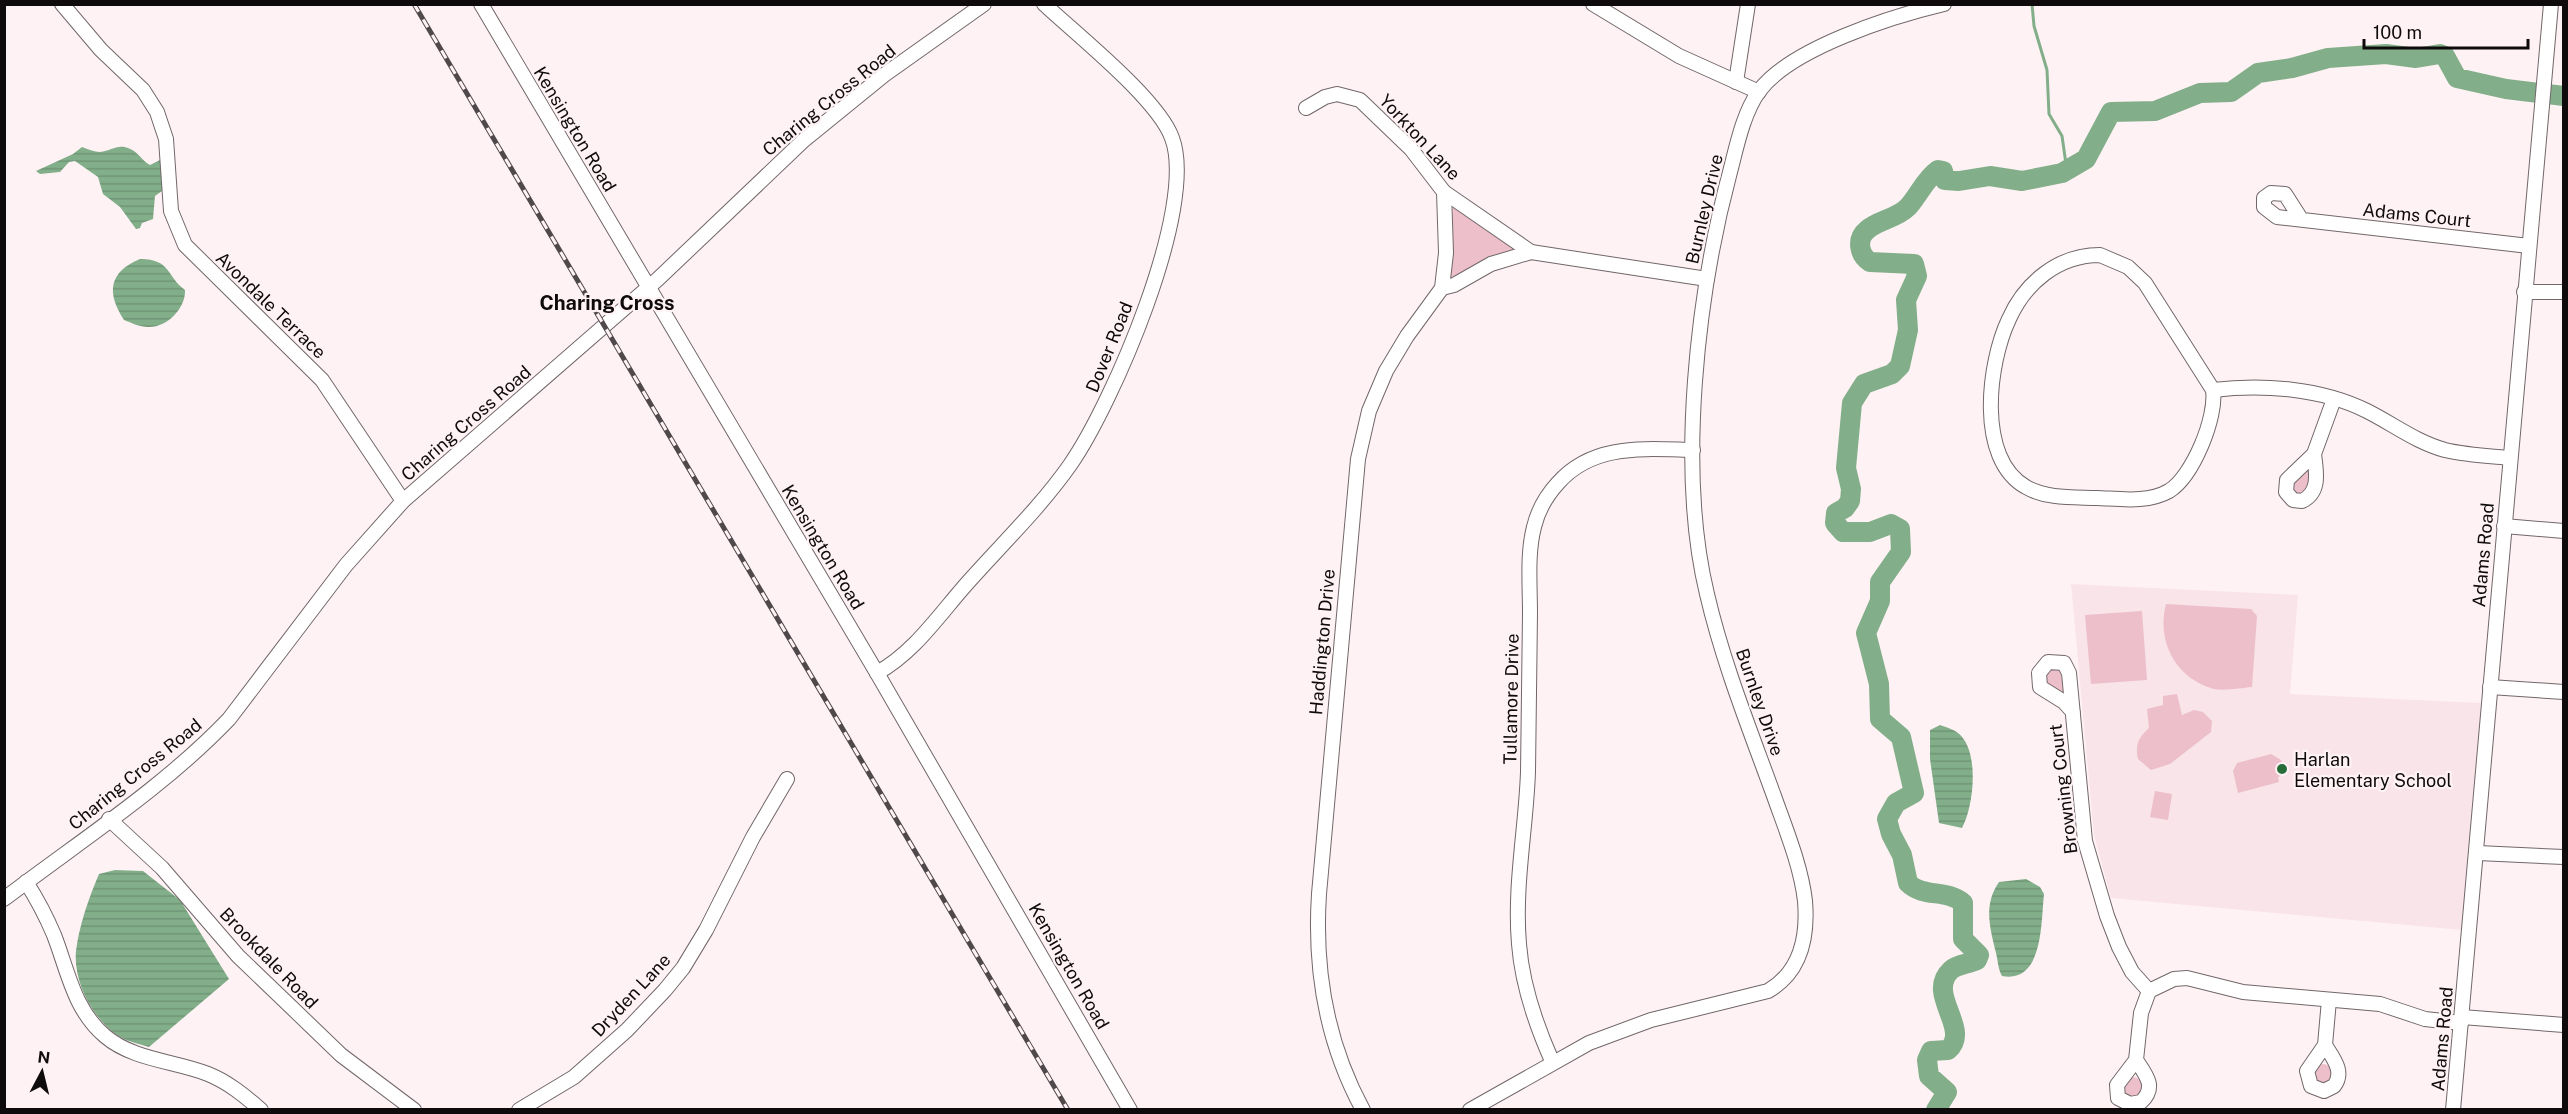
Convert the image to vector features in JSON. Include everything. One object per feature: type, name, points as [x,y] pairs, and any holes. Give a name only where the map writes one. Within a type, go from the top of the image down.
[{"type":"street","name":"Avondale Terrace","points":[[62,4],[101,50],[143,90],[160,117],[167,146],[170,205],[176,228],[185,245],[314,371],[404,501]]},
{"type":"street","name":"Kensington Road","points":[[481,4],[877,674],[1130,1110]]},
{"type":"street","name":"Charing Cross Road","points":[[4,899],[185,760],[229,718],[346,565],[404,501],[649,286],[832,117],[984,4]]},
{"type":"street","name":"Dover Road","points":[[877,674],[895,662],[924,634],[1022,525],[1071,463],[1096,424],[1119,373],[1151,290],[1167,234],[1178,166],[1176,150],[1169,130],[1134,88],[1044,4]]},
{"type":"street","points":[[1593,4],[1679,56],[1759,92]]},
{"type":"street","points":[[1736,82],[1748,4]]},
{"type":"street","name":"Burnley Drive","points":[[1470,1110],[1552,1061],[1588,1043],[1651,1020],[1768,991],[1782,983],[1791,972],[1803,943],[1806,920],[1804,897],[1795,859],[1728,665],[1707,594],[1694,499],[1693,450],[1707,279],[1738,144],[1748,111],[1759,92],[1772,77],[1804,56],[1866,29],[1944,4]]},
{"type":"street","name":"Adams Road","points":[[2453,1110],[2478,853],[2490,687],[2551,4]]},
{"type":"street","name":"Yorkton Lane","points":[[1306,108],[1325,97],[1337,94],[1360,100],[1411,149],[1444,192],[1531,252]]},
{"type":"street","name":"Haddington Drive","points":[[1363,1110],[1349,1080],[1329,1023],[1322,993],[1317,949],[1321,861],[1352,507],[1358,459],[1369,411],[1394,357],[1442,288],[1446,253],[1444,192]]},
{"type":"street","name":"Adams Court","points":[[2301,219],[2529,246]]},
{"type":"street","points":[[1442,288],[1454,285],[1491,264],[1531,252],[1707,279]]},
{"type":"street","points":[[2083,256],[2108,256],[2137,274],[2153,293],[2213,390],[2214,407],[2190,467],[2170,490],[2147,499],[2084,498],[2031,490],[2008,472],[1993,441],[1991,418],[1996,364],[2002,336],[2014,307],[2031,286],[2052,268],[2083,256]]},
{"type":"street","points":[[2524,292],[2564,292]]},
{"type":"street","points":[[2213,390],[2261,387],[2334,399],[2366,410],[2408,435],[2445,449],[2510,458]]},
{"type":"street","points":[[2314,454],[2334,399]]},
{"type":"street","name":"Tullamore Drive","points":[[1552,1061],[1531,1004],[1521,964],[1518,935],[1519,875],[1527,781],[1530,569],[1534,528],[1546,498],[1558,482],[1570,470],[1594,457],[1622,450],[1693,450]]},
{"type":"street","points":[[2504,526],[2564,531]]},
{"type":"street","points":[[2490,687],[2564,692]]},
{"type":"street","name":"Browning Court","points":[[2073,712],[2087,850],[2107,916],[2125,961],[2150,991]]},
{"type":"street","name":"Dryden Lane","points":[[519,1110],[574,1077],[642,1015],[671,982],[706,930],[753,837],[787,779]]},
{"type":"street","name":"Brookdale Road","points":[[110,819],[162,868],[238,956],[287,1004],[341,1055],[410,1107]]},
{"type":"street","points":[[2478,853],[2564,857]]},
{"type":"street","points":[[26,882],[50,927],[76,999],[90,1020],[106,1037],[120,1046],[216,1078],[261,1110]]},
{"type":"street","points":[[2136,1060],[2140,1013],[2150,991],[2168,981],[2187,978],[2243,992],[2380,1004],[2426,1019],[2564,1025]]},
{"type":"street","points":[[2325,1045],[2329,1000]]},
{"type":"street","points":[[410,1107],[427,1110]]},
{"type":"shaded area","points":[[82,147],[100,152],[117,147],[128,148],[150,165],[162,159],[162,191],[155,196],[153,219],[142,223],[140,228],[136,229],[120,207],[103,194],[98,177],[75,161],[69,162],[60,172],[40,174],[36,171],[73,154]]},
{"type":"shaded area","points":[[1453,205],[1515,249],[1449,278]]},
{"type":"shaded area","points":[[140,259],[163,265],[185,290],[182,304],[174,316],[155,326],[142,326],[124,320],[118,310],[113,292],[114,284],[122,270]]},
{"type":"shaded area","points":[[2308,464],[2312,481],[2303,496],[2292,494],[2291,480]]},
{"type":"shaded area","name":"Harlan Elementary School","points":[[2071,584],[2298,595],[2290,694],[2481,703],[2462,930],[2111,898],[2094,835]]},
{"type":"shaded area","points":[[2166,604],[2251,609],[2257,616],[2252,687],[2214,689],[2189,677],[2172,657],[2167,645],[2164,631]]},
{"type":"shaded area","points":[[2142,611],[2147,680],[2091,684],[2085,615]]},
{"type":"shaded area","points":[[2051,668],[2060,669],[2064,691],[2062,693],[2046,683],[2045,674]]},
{"type":"shaded area","points":[[2177,694],[2182,715],[2194,710],[2203,712],[2212,721],[2211,732],[2170,764],[2151,770],[2138,759],[2137,754],[2138,742],[2149,728],[2147,709],[2163,705],[2163,696]]},
{"type":"shaded area","points":[[1940,725],[1958,733],[1970,752],[1972,793],[1962,828],[1939,823],[1930,759],[1930,730]]},
{"type":"shaded area","points":[[2271,754],[2281,760],[2286,774],[2278,777],[2279,782],[2238,793],[2233,771],[2237,763]]},
{"type":"shaded area","points":[[2155,791],[2172,794],[2168,820],[2150,817]]},
{"type":"shaded area","points":[[115,870],[143,871],[180,900],[229,979],[149,1047],[122,1038],[103,1022],[87,1000],[78,976],[76,951],[88,902],[99,874]]},
{"type":"shaded area","points":[[2026,879],[2040,887],[2044,894],[2038,948],[2026,970],[2016,976],[2002,976],[1990,926],[1991,899],[1999,882]]},
{"type":"shaded area","points":[[2323,1064],[2330,1067],[2333,1074],[2330,1081],[2323,1084],[2316,1081],[2313,1074],[2316,1067]]},
{"type":"shaded area","points":[[2133,1077],[2140,1080],[2143,1087],[2140,1094],[2133,1097],[2126,1094],[2123,1087],[2126,1080]]},
{"type":"waterway","points":[[2032,4],[2034,26],[2047,70],[2049,114],[2062,136],[2067,171]]},
{"type":"waterway","points":[[1936,1110],[1947,1092],[1929,1076],[1927,1060],[1931,1051],[1948,1050],[1954,1042],[1955,1032],[1945,1000],[1944,979],[1951,970],[1977,960],[1979,955],[1963,939],[1963,903],[1950,896],[1914,888],[1908,883],[1902,855],[1891,834],[1887,819],[1896,803],[1914,793],[1901,737],[1880,719],[1879,684],[1866,633],[1880,601],[1880,582],[1901,552],[1900,529],[1891,524],[1870,532],[1843,532],[1835,523],[1836,513],[1845,508],[1850,501],[1851,489],[1846,468],[1852,403],[1864,384],[1892,374],[1900,366],[1908,330],[1906,300],[1917,276],[1914,264],[1870,262],[1861,251],[1861,238],[1871,227],[1908,207],[1929,178],[1938,170],[1943,171],[1945,180],[1959,181],[1990,176],[2022,181],[2062,173],[2086,159],[2111,112],[2155,111],[2200,93],[2231,92],[2258,73],[2292,68],[2328,58],[2386,54],[2416,58],[2440,54],[2445,56],[2457,78],[2506,89],[2564,96]]},
{"type":"railway","points":[[414,4],[1068,1110]]},
{"type":"place","name":"Harlan Elementary School","points":[[2282,769]]},
{"type":"district","name":"Charing Cross","points":[[607,303]]}]
